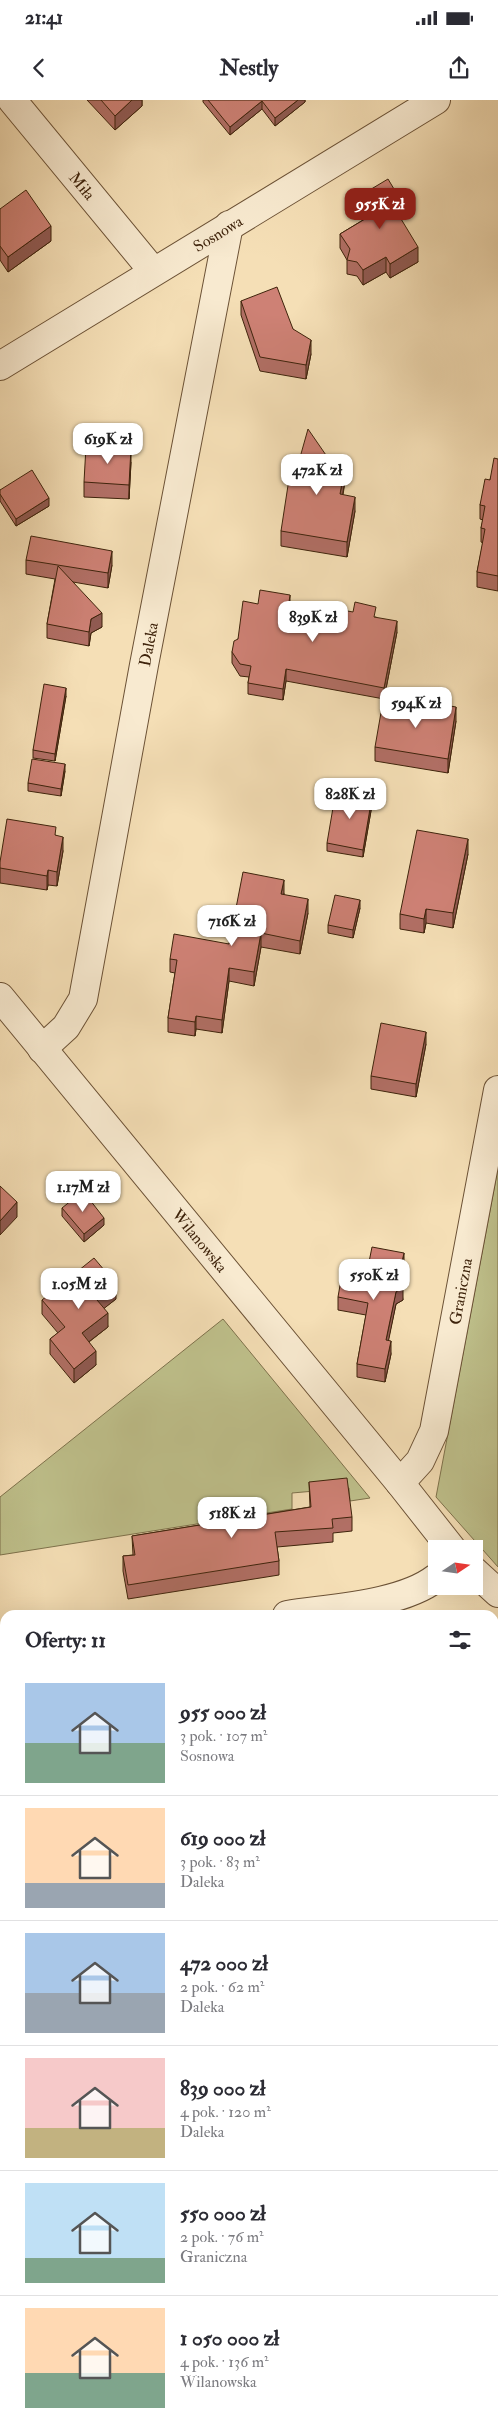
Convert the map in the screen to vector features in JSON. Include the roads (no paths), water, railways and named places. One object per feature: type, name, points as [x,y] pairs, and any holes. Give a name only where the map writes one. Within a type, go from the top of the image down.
[{"type":"street","name":"Miła","points":[[12,100],[153,271]]},
{"type":"street","name":"Sosnowa","points":[[0,366],[228,225],[436,100]]},
{"type":"street","name":"Daleka","points":[[42,1049],[66,1027],[83,999],[142,675],[228,225]]},
{"type":"street","name":"Wilanowska","points":[[0,997],[400,1482],[445,1540]]},
{"type":"street","name":"Graniczna","points":[[400,1482],[420,1461],[434,1432],[498,1090]]},
{"type":"street","points":[[483,1580],[498,1593]]},
{"type":"street","points":[[318,1610],[394,1598],[416,1590],[428,1583]]}]
